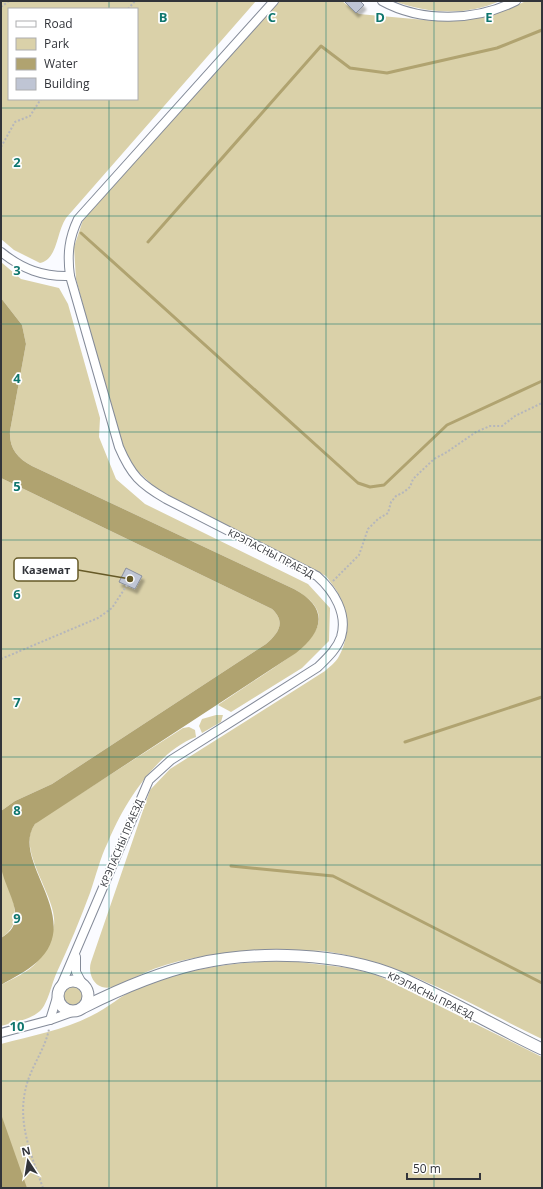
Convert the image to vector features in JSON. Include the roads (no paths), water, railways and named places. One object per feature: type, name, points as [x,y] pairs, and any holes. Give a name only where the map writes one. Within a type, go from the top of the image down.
[{"type":"street","name":"КРЭПАСНЫ ПРАЕЗД","points":[[50,1020],[59,991],[76,949],[149,780],[171,760],[318,667],[331,654],[341,636],[342,620],[339,604],[328,586],[317,576],[145,487],[128,468],[119,448],[70,276],[68,248],[78,218],[274,1]]},
{"type":"street","points":[[382,1],[416,14],[445,16],[472,14],[516,1]]},
{"type":"street","points":[[1,252],[13,262],[34,272],[54,276],[70,276]]},
{"type":"street","points":[[76,949],[76,972],[83,985],[88,993],[87,1003],[79,1009],[66,1010],[62,1007],[58,998],[59,991],[64,984],[74,981],[83,985],[102,992],[116,992]]},
{"type":"street","name":"КРЭПАСНЫ ПРАЕЗД","points":[[1,1033],[50,1020],[167,972],[212,961],[272,956],[322,958],[360,965],[398,977],[542,1049]]},
{"type":"water","points":[[1,298],[22,325],[26,344],[10,431],[11,443],[18,456],[32,466],[294,589],[305,596],[313,604],[319,620],[317,628],[312,636],[296,653],[35,824],[30,839],[31,855],[45,890],[51,909],[54,927],[50,945],[37,962],[1,985],[1,938],[10,931],[14,923],[15,914],[14,905],[3,876],[1,866],[1,811],[15,801],[52,784],[266,644],[277,632],[280,623],[279,618],[272,609],[1,478]]},
{"type":"water","points":[[1,1114],[27,1188],[1,1188]]},
{"type":"waterway","points":[[148,242],[321,46],[350,68],[387,73],[497,48],[542,30]]},
{"type":"waterway","points":[[81,233],[358,483],[370,487],[384,485],[447,425],[542,381]]},
{"type":"waterway","points":[[405,742],[542,697]]},
{"type":"waterway","points":[[231,866],[333,876],[542,983]]},
{"type":"place","name":"Каземат","points":[[130,579]]}]
